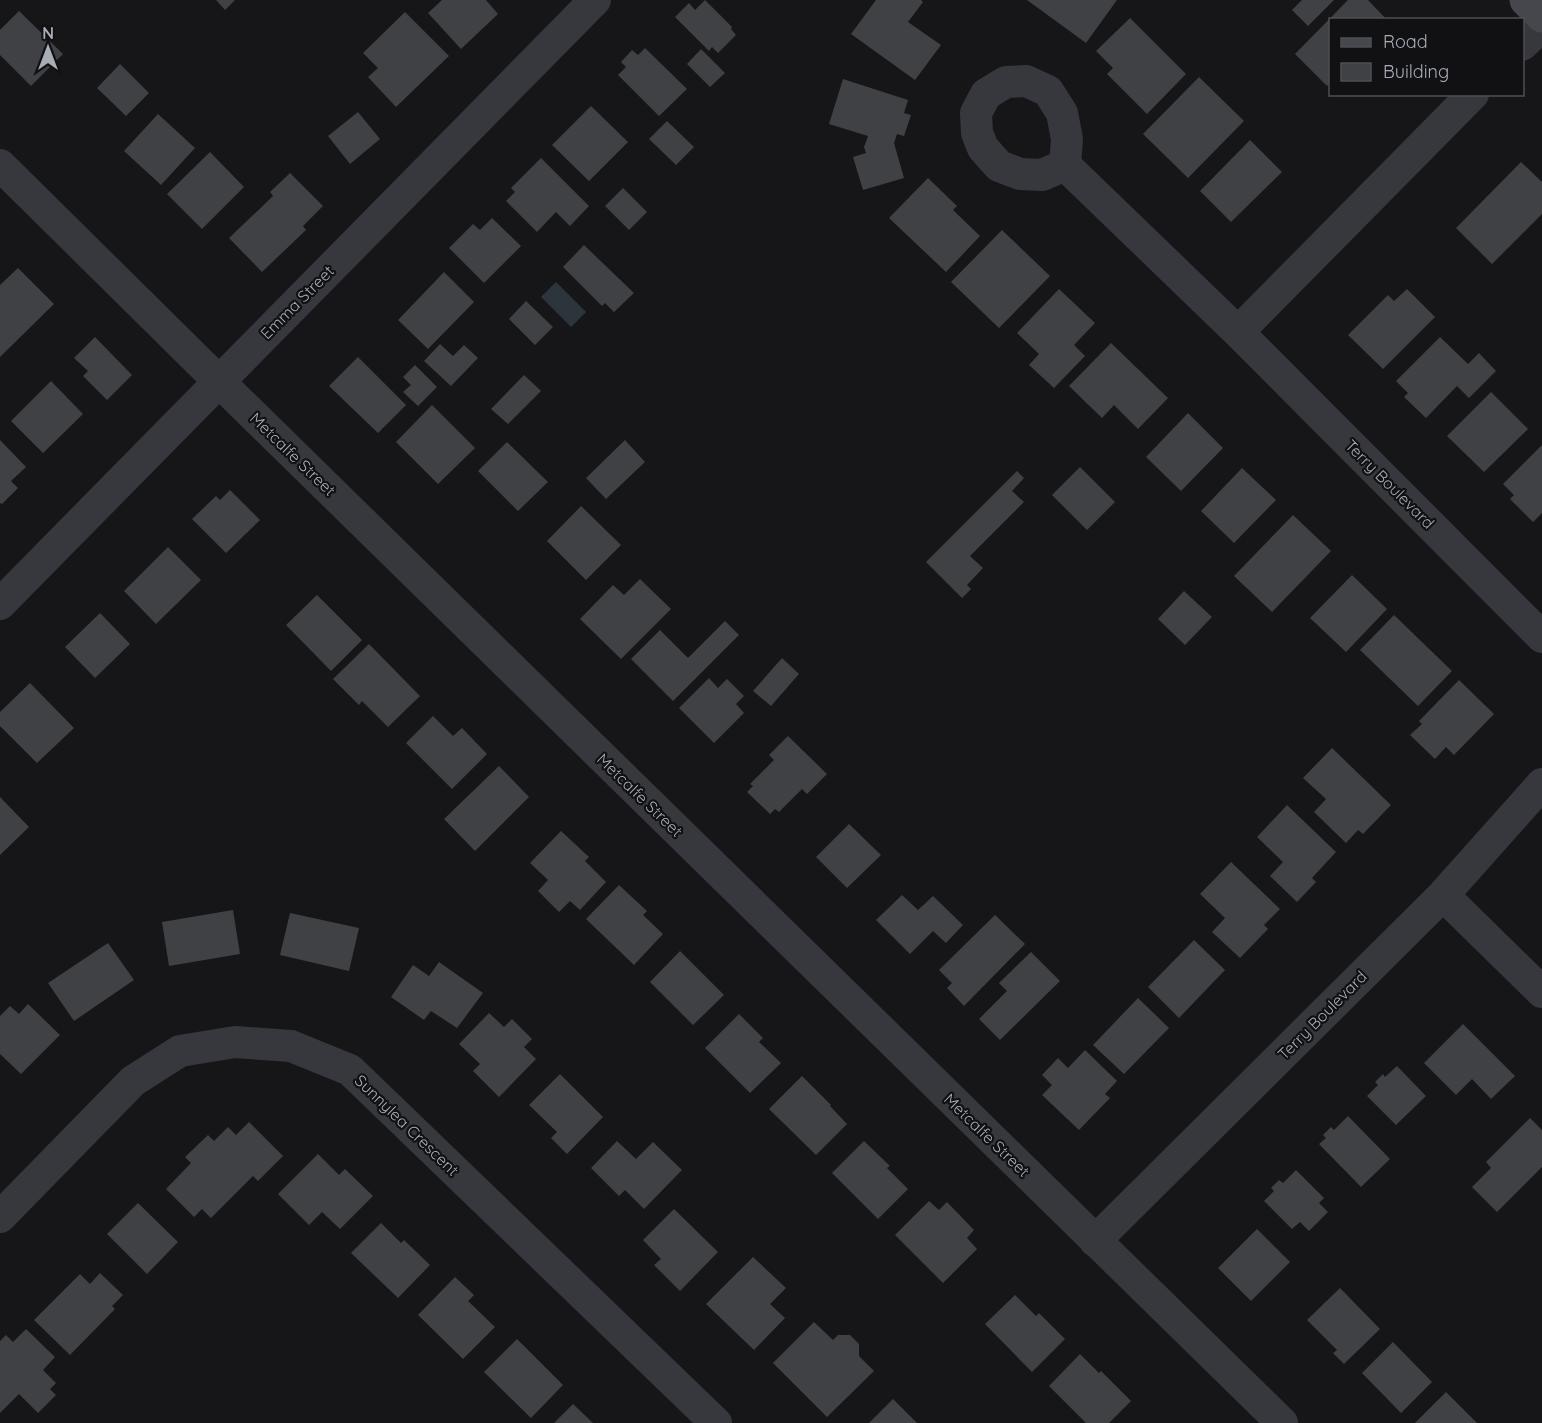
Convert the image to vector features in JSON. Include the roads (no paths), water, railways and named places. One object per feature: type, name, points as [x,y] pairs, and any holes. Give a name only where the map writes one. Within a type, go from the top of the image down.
[{"type":"main road","points":[[1526,0],[1542,16]]},
{"type":"street","name":"Emma Street","points":[[0,604],[595,0]]},
{"type":"street","points":[[1524,43],[1542,26]]},
{"type":"street","points":[[1238,332],[1471,96]]},
{"type":"street","name":"Metcalfe Street","points":[[0,165],[1282,1423]]},
{"type":"street","name":"Terry Boulevard","points":[[1065,165],[1238,332],[1542,637]]},
{"type":"street","name":"Terry Boulevard","points":[[1095,1241],[1443,895],[1542,784]]},
{"type":"street","points":[[1443,895],[1542,992]]},
{"type":"street","name":"Sunnylea Crescent","points":[[0,1217],[133,1082],[180,1051],[235,1042],[291,1046],[350,1070],[716,1423]]}]
